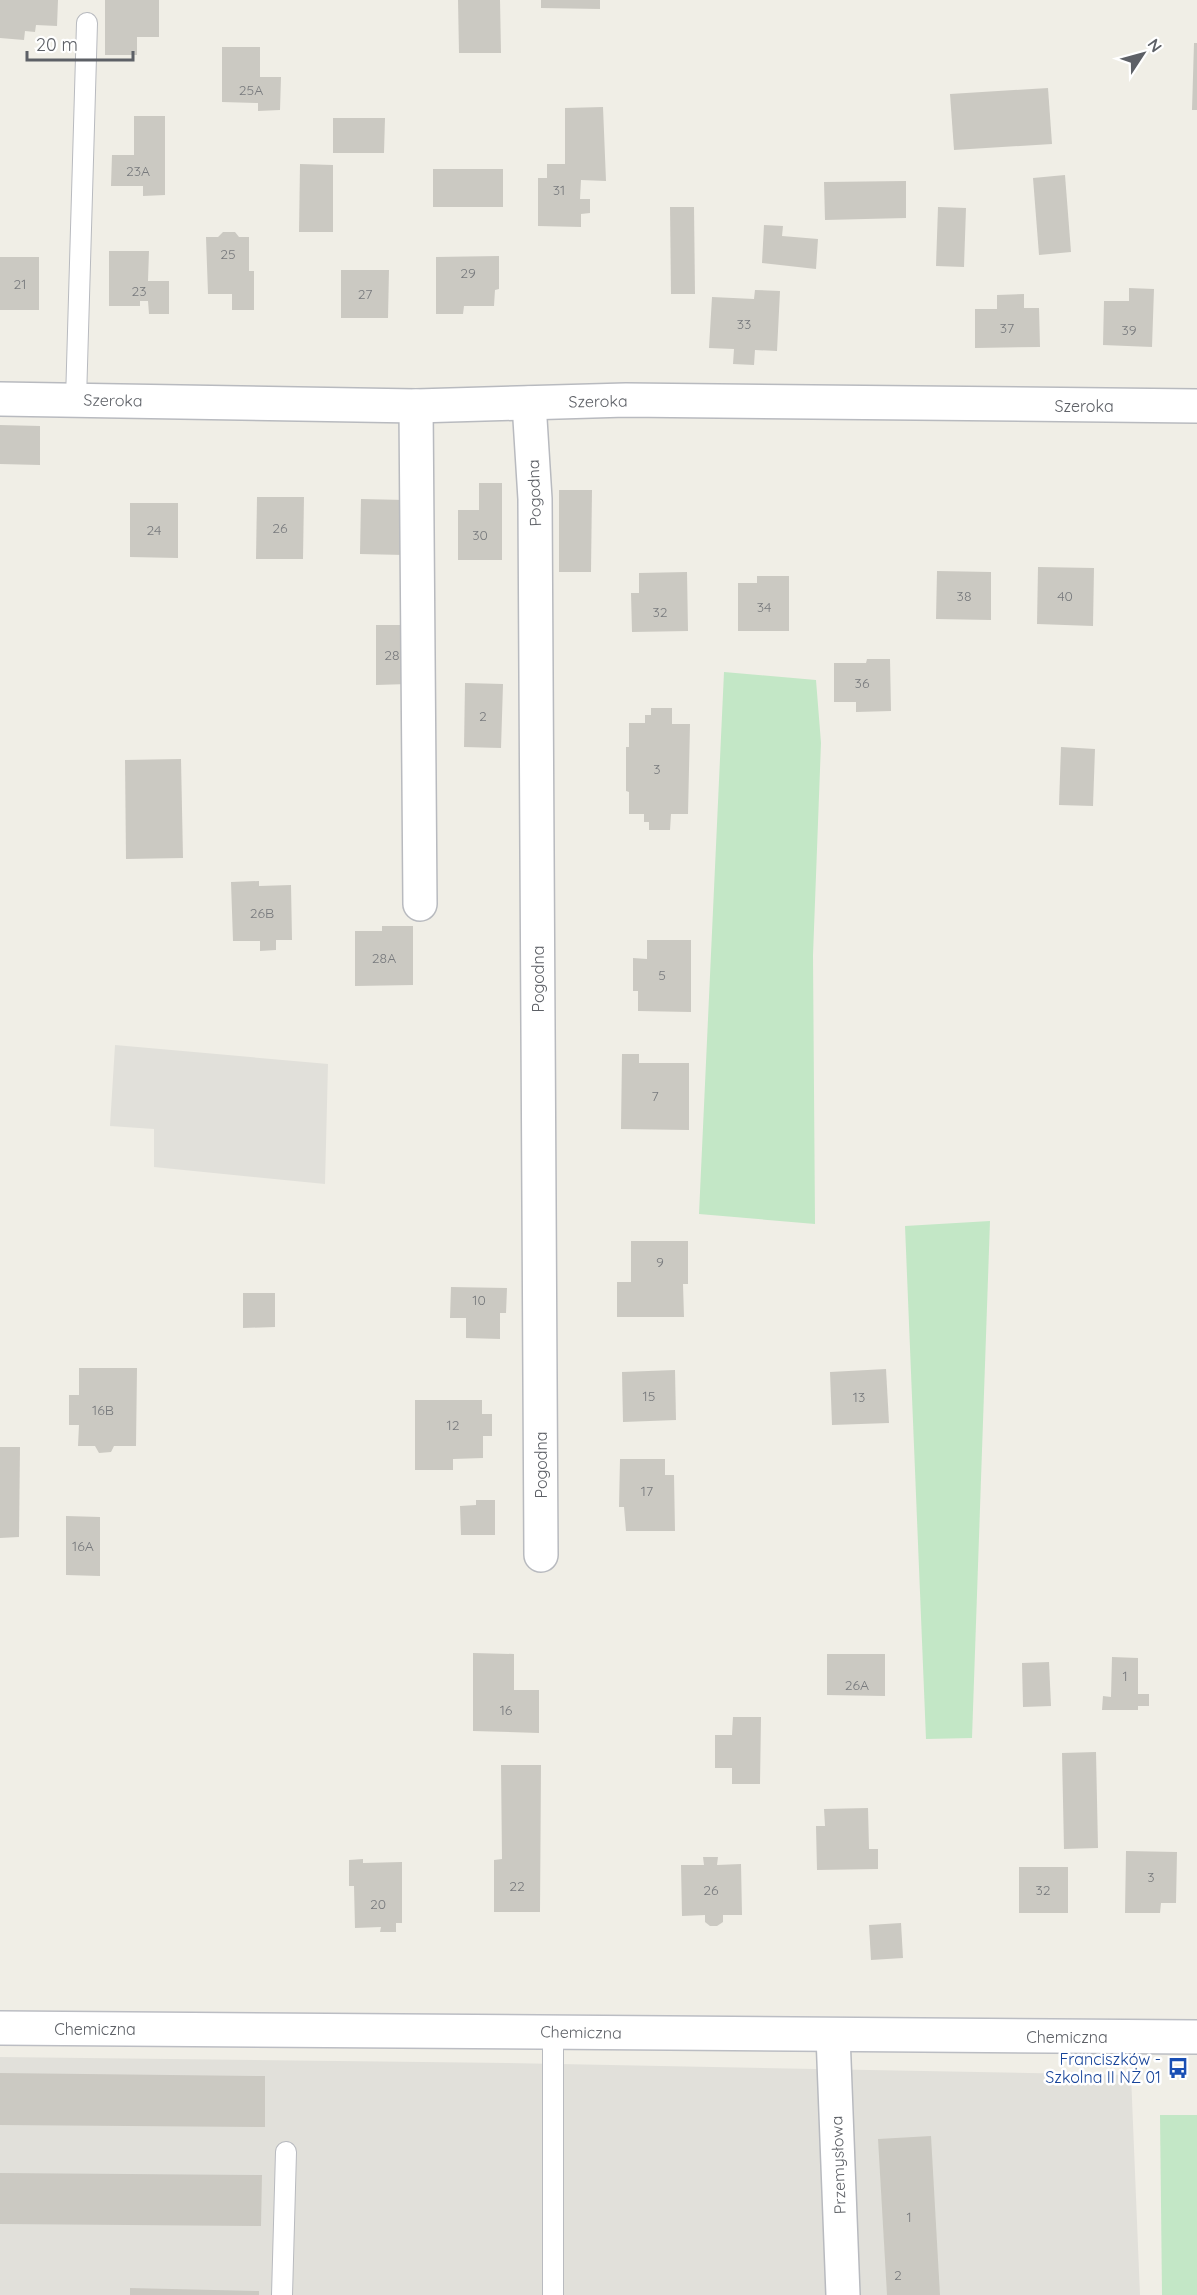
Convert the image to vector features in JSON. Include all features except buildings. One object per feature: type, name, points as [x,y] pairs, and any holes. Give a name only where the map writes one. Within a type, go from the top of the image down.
[{"type":"street","name":"Szeroka","points":[[0,399],[416,406],[626,400],[1197,406]]},
{"type":"street","name":"Pogodna","points":[[529,403],[535,511],[542,1555]]},
{"type":"street","points":[[416,406],[420,904]]},
{"type":"street","name":"Chemiczna","points":[[0,2028],[1197,2037]]},
{"type":"street","name":"Przemysłowa","points":[[833,2035],[843,2295]]},
{"type":"lane","points":[[76,399],[87,23]]},
{"type":"lane","points":[[553,2031],[553,2295]]},
{"type":"lane","points":[[282,2295],[286,2152]]},
{"type":"shaded area","points":[[115,1045],[328,1064],[325,1184],[154,1167],[154,1129],[110,1126]]},
{"type":"shaded area","points":[[0,2057],[507,2063],[1131,2075],[1140,2295],[0,2295]]},
{"type":"green space","points":[[724,672],[816,680],[821,743],[813,955],[815,1224],[699,1214]]},
{"type":"green space","points":[[990,1221],[972,1738],[926,1739],[905,1226]]},
{"type":"green space","points":[[1160,2115],[1197,2115],[1197,2295],[1162,2295]]},
{"type":"place","name":"Franciszków - Szkolna II NŻ 01","points":[[1178,2068]]}]
